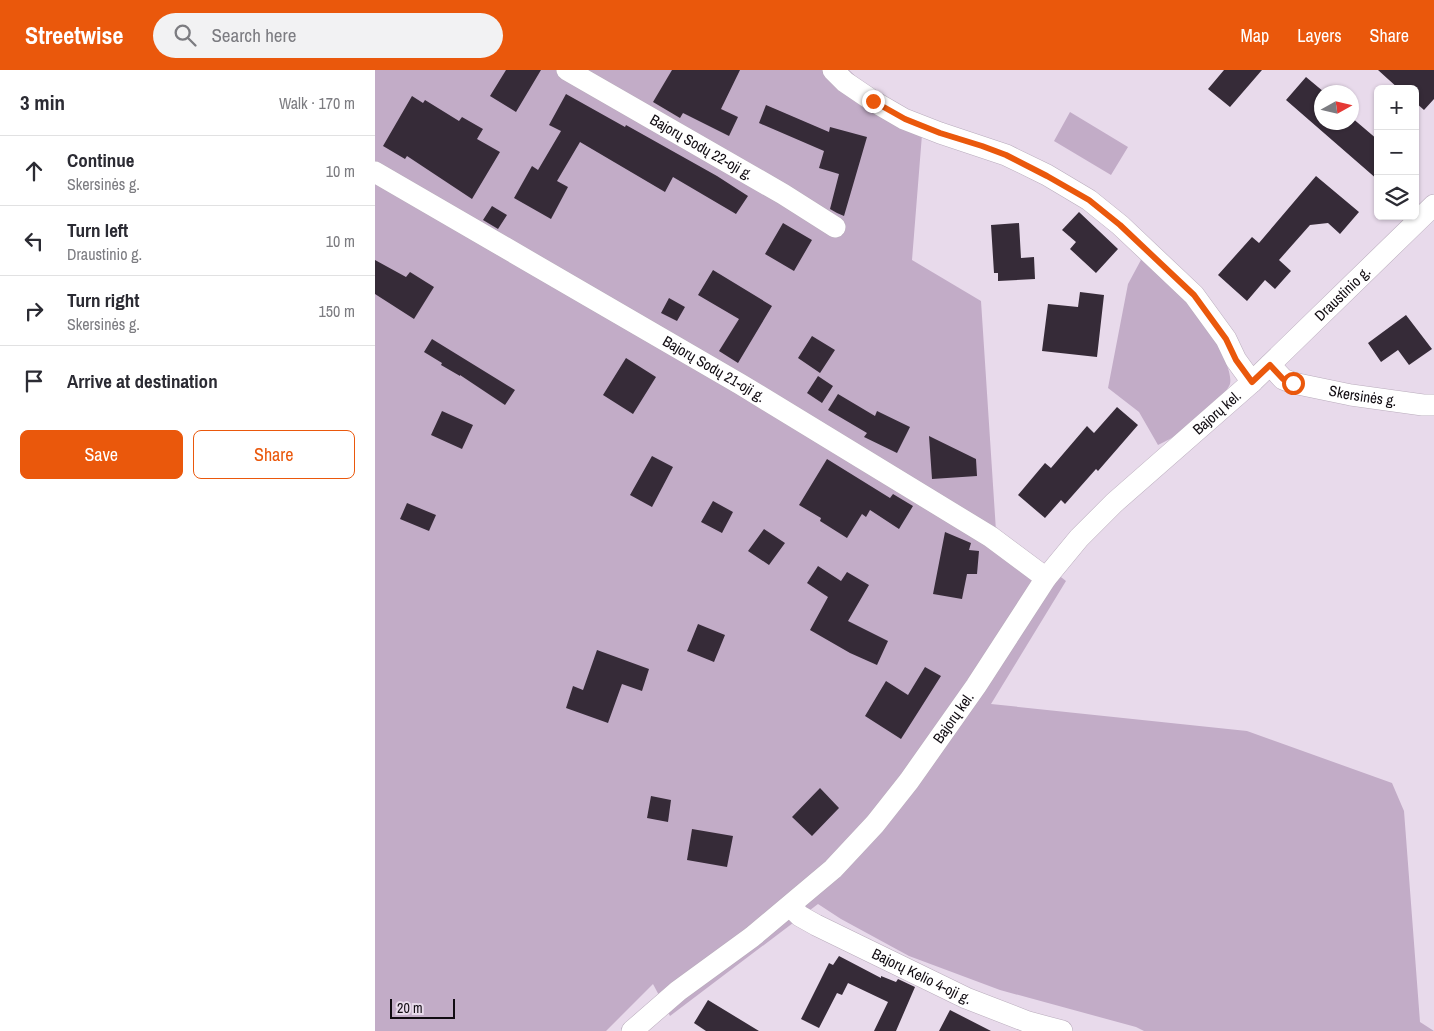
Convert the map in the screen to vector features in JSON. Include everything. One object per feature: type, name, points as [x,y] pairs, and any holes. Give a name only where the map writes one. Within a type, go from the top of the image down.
[{"type":"street","name":"Bajorų Sodų 22-oji g.","points":[[567,70],[783,194],[835,227]]},
{"type":"street","points":[[833,70],[845,82],[905,119],[1006,155],[1089,200],[1120,225],[1194,295],[1226,339],[1236,360],[1252,382]]},
{"type":"street","name":"Bajorų Sodų 21-oji g.","points":[[375,172],[748,389],[991,537],[1046,578]]},
{"type":"street","name":"Draustinio g.","points":[[1252,382],[1434,205]]},
{"type":"street","name":"Skersinės g.","points":[[1270,365],[1283,379],[1293,383],[1351,395],[1434,405]]},
{"type":"street","name":"Bajorų kel.","points":[[632,1031],[678,991],[752,937],[833,869],[875,824],[909,781],[976,686],[1046,578],[1079,538],[1114,503],[1252,382]]},
{"type":"street","name":"Bajorų Kelio 4-oji g.","points":[[789,906],[800,916],[816,925],[967,998],[1028,1022],[1062,1031]]},
{"type":"shaded area","points":[[375,70],[849,70],[870,90],[923,122],[912,260],[981,301],[996,531],[1066,581],[991,704],[1247,731],[1392,783],[1404,811],[1420,1022],[1434,1031],[1144,1031],[1136,1027],[1000,990],[909,956],[841,919],[818,904],[670,1016],[653,984],[606,1031],[375,1031]]},
{"type":"shaded area","points":[[1070,112],[1128,147],[1111,175],[1054,141]]},
{"type":"shaded area","points":[[1142,258],[1192,306],[1223,355],[1230,376],[1230,384],[1227,389],[1209,410],[1186,429],[1158,445],[1139,412],[1108,388],[1128,284]]},
{"type":"building","points":[[506,70],[541,70],[516,112],[490,96]]},
{"type":"building","points":[[672,70],[740,70],[721,109],[738,117],[729,136],[683,113],[680,118],[653,102]]},
{"type":"building","points":[[1224,70],[1262,70],[1230,107],[1208,89]]},
{"type":"building","points":[[1378,70],[1434,70],[1434,99],[1424,110],[1419,106],[1419,85],[1395,85]]},
{"type":"building","points":[[1306,77],[1316,85],[1314,85],[1314,124],[1286,100]]},
{"type":"building","points":[[566,94],[717,176],[748,196],[736,214],[673,177],[665,192],[580,142],[557,181],[568,187],[551,219],[514,198],[532,166],[538,170],[561,131],[549,125]]},
{"type":"building","points":[[412,96],[423,103],[425,100],[459,121],[462,117],[483,129],[477,139],[500,152],[472,199],[407,156],[405,159],[383,146]]},
{"type":"building","points":[[766,105],[829,132],[830,127],[867,137],[844,216],[830,209],[839,174],[819,168],[824,151],[759,123]]},
{"type":"building","points":[[1359,124],[1374,137],[1374,177],[1320,130],[1359,130]]},
{"type":"building","points":[[1316,176],[1359,212],[1340,234],[1328,223],[1310,225],[1279,260],[1291,271],[1275,289],[1265,280],[1247,301],[1218,275],[1252,237],[1259,243]]},
{"type":"building","points":[[492,206],[507,215],[498,229],[483,220]]},
{"type":"building","points":[[1079,212],[1118,249],[1096,273],[1070,249],[1076,242],[1062,230]]},
{"type":"building","points":[[783,223],[812,240],[794,271],[765,254]]},
{"type":"building","points":[[1019,223],[1021,258],[1034,257],[1035,279],[998,281],[998,273],[994,273],[991,225]]},
{"type":"building","points":[[375,260],[406,277],[410,272],[434,287],[414,319],[375,294]]},
{"type":"building","points":[[713,270],[772,306],[738,363],[719,351],[739,319],[698,295]]},
{"type":"building","points":[[1080,292],[1104,295],[1097,357],[1042,351],[1048,304],[1078,307]]},
{"type":"building","points":[[669,298],[685,307],[677,321],[661,313]]},
{"type":"building","points":[[1406,315],[1432,349],[1409,365],[1398,350],[1381,362],[1368,343]]},
{"type":"building","points":[[812,336],[835,350],[820,373],[798,358]]},
{"type":"building","points":[[432,339],[515,390],[505,405],[460,375],[441,365],[442,363],[424,352]]},
{"type":"building","points":[[626,358],[656,377],[633,414],[603,395]]},
{"type":"building","points":[[818,376],[833,386],[822,403],[807,393]]},
{"type":"building","points":[[838,394],[875,416],[877,411],[910,427],[897,453],[864,437],[867,433],[828,410]]},
{"type":"building","points":[[1117,407],[1138,425],[1098,471],[1096,469],[1065,504],[1061,500],[1045,518],[1018,495],[1045,463],[1051,468],[1087,426],[1094,433]]},
{"type":"building","points":[[442,411],[473,425],[462,449],[431,435]]},
{"type":"building","points":[[929,436],[976,459],[977,476],[932,479]]},
{"type":"building","points":[[652,456],[673,467],[652,507],[630,495]]},
{"type":"building","points":[[827,459],[890,498],[893,494],[913,506],[899,529],[870,510],[866,517],[862,514],[847,538],[820,521],[821,518],[799,505]]},
{"type":"building","points":[[713,501],[733,512],[722,533],[701,522]]},
{"type":"building","points":[[407,503],[436,515],[429,531],[400,519]]},
{"type":"building","points":[[764,529],[785,543],[769,565],[748,551]]},
{"type":"building","points":[[945,532],[971,543],[969,550],[979,551],[977,574],[967,574],[962,599],[933,594]]},
{"type":"building","points":[[818,566],[841,581],[847,572],[869,585],[848,621],[888,641],[877,665],[850,653],[810,630],[828,597],[807,583]]},
{"type":"building","points":[[698,624],[725,635],[714,662],[687,651]]},
{"type":"building","points":[[597,650],[649,669],[642,691],[622,684],[608,723],[566,708],[573,686],[583,690]]},
{"type":"building","points":[[925,667],[941,676],[901,739],[865,716],[886,681],[908,695]]},
{"type":"building","points":[[820,788],[839,808],[812,836],[792,817]]},
{"type":"building","points":[[651,796],[671,800],[668,822],[647,818]]},
{"type":"building","points":[[692,829],[733,836],[727,867],[687,860]]},
{"type":"building","points":[[839,956],[881,978],[881,976],[896,982],[898,979],[915,987],[896,1031],[874,1031],[888,1002],[848,983],[842,995],[837,993],[819,1028],[801,1019],[829,963],[833,965]]},
{"type":"building","points":[[708,1000],[759,1031],[706,1031],[694,1023]]},
{"type":"building","points":[[950,1010],[991,1031],[939,1031]]},
{"type":"route","points":[[873,101],[905,119],[1006,155],[1089,200],[1120,225],[1194,295],[1226,339],[1236,360],[1252,382],[1270,365],[1283,379],[1293,383]]}]
